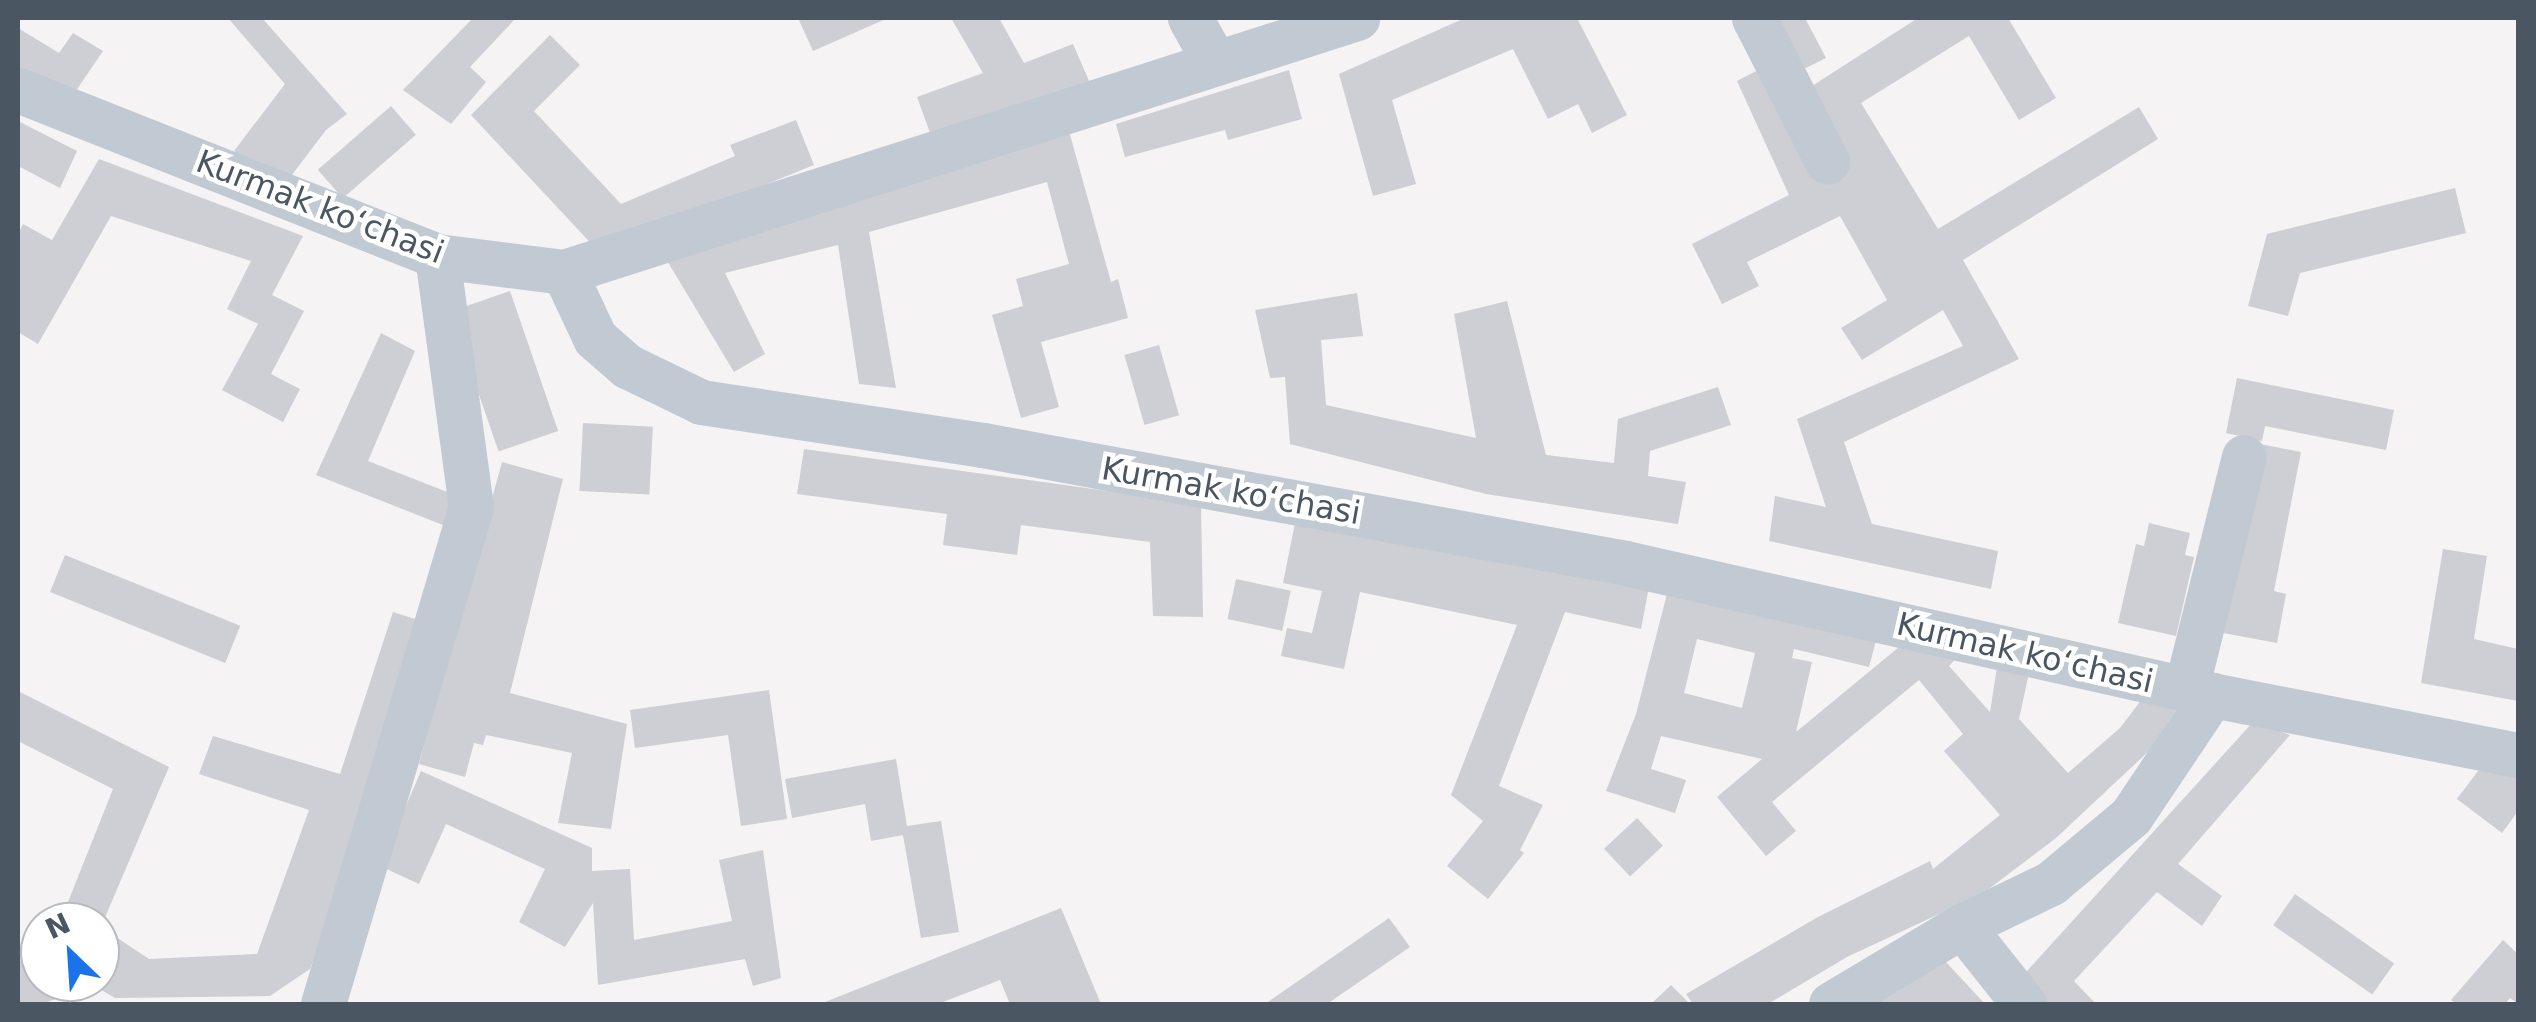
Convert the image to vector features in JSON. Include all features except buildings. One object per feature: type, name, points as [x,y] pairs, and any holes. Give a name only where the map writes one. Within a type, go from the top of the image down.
[{"type":"street","points":[[1190,18],[1215,63]]},
{"type":"street","points":[[564,272],[1357,18]]},
{"type":"street","points":[[1754,18],[1827,162]]},
{"type":"street","name":"Kurmak koʻchasi","points":[[18,90],[437,256],[564,272],[595,338],[627,366],[701,402],[984,445],[1626,563],[2199,692],[2518,755]]},
{"type":"street","points":[[312,1004],[324,1004],[471,507],[437,256]]},
{"type":"street","points":[[1831,1004],[1962,926],[2051,883],[2132,816],[2199,692],[2244,457]]},
{"type":"street","points":[[1962,926],[2024,1004]]}]
